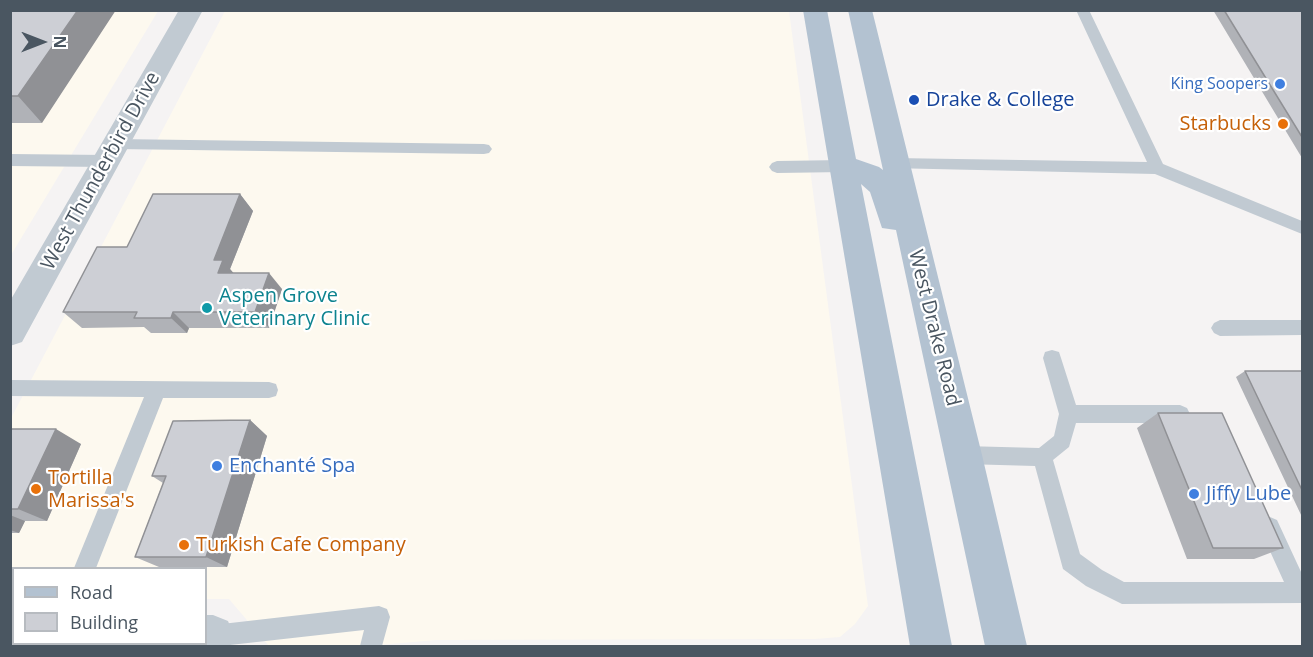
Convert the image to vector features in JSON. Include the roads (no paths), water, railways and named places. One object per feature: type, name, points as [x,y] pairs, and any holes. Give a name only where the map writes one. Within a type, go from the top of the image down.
[{"type":"main road","name":"West Drake Road","points":[[860,10],[1006,646]]},
{"type":"main road","points":[[818,22],[862,127],[878,153],[894,164]]},
{"type":"main road","points":[[818,22],[931,646]]},
{"type":"main road","points":[[844,166],[869,174],[883,187],[900,240],[924,287]]},
{"type":"street","name":"West Thunderbird Drive","points":[[10,332],[191,10]]},
{"type":"lane","points":[[1082,10],[1157,168]]},
{"type":"lane","points":[[10,160],[111,152],[484,149]]},
{"type":"lane","points":[[894,164],[1157,168],[1302,228]]},
{"type":"lane","points":[[777,167],[844,166]]},
{"type":"lane","points":[[1220,328],[1302,328]]},
{"type":"lane","points":[[964,455],[1042,457],[1062,441],[1069,414],[1052,358]]},
{"type":"lane","points":[[10,388],[269,390]]},
{"type":"lane","points":[[85,567],[157,389]]},
{"type":"lane","points":[[1069,414],[1196,414]]},
{"type":"lane","points":[[1042,457],[1071,561],[1094,578],[1122,593],[1300,593],[1262,509]]},
{"type":"lane","points":[[209,636],[379,617],[371,646]]},
{"type":"place","name":"King Soopers","points":[[1280,84]]},
{"type":"place","name":"Drake & College","points":[[914,100]]},
{"type":"place","name":"Starbucks","points":[[1283,124]]},
{"type":"place","name":"Aspen Grove Veterinary Clinic","points":[[207,308]]},
{"type":"place","name":"Enchanté Spa","points":[[217,466]]},
{"type":"place","name":"Tortilla Marissa's","points":[[36,489]]},
{"type":"place","name":"Jiffy Lube","points":[[1194,494]]},
{"type":"place","name":"Turkish Cafe Company","points":[[184,545]]}]
